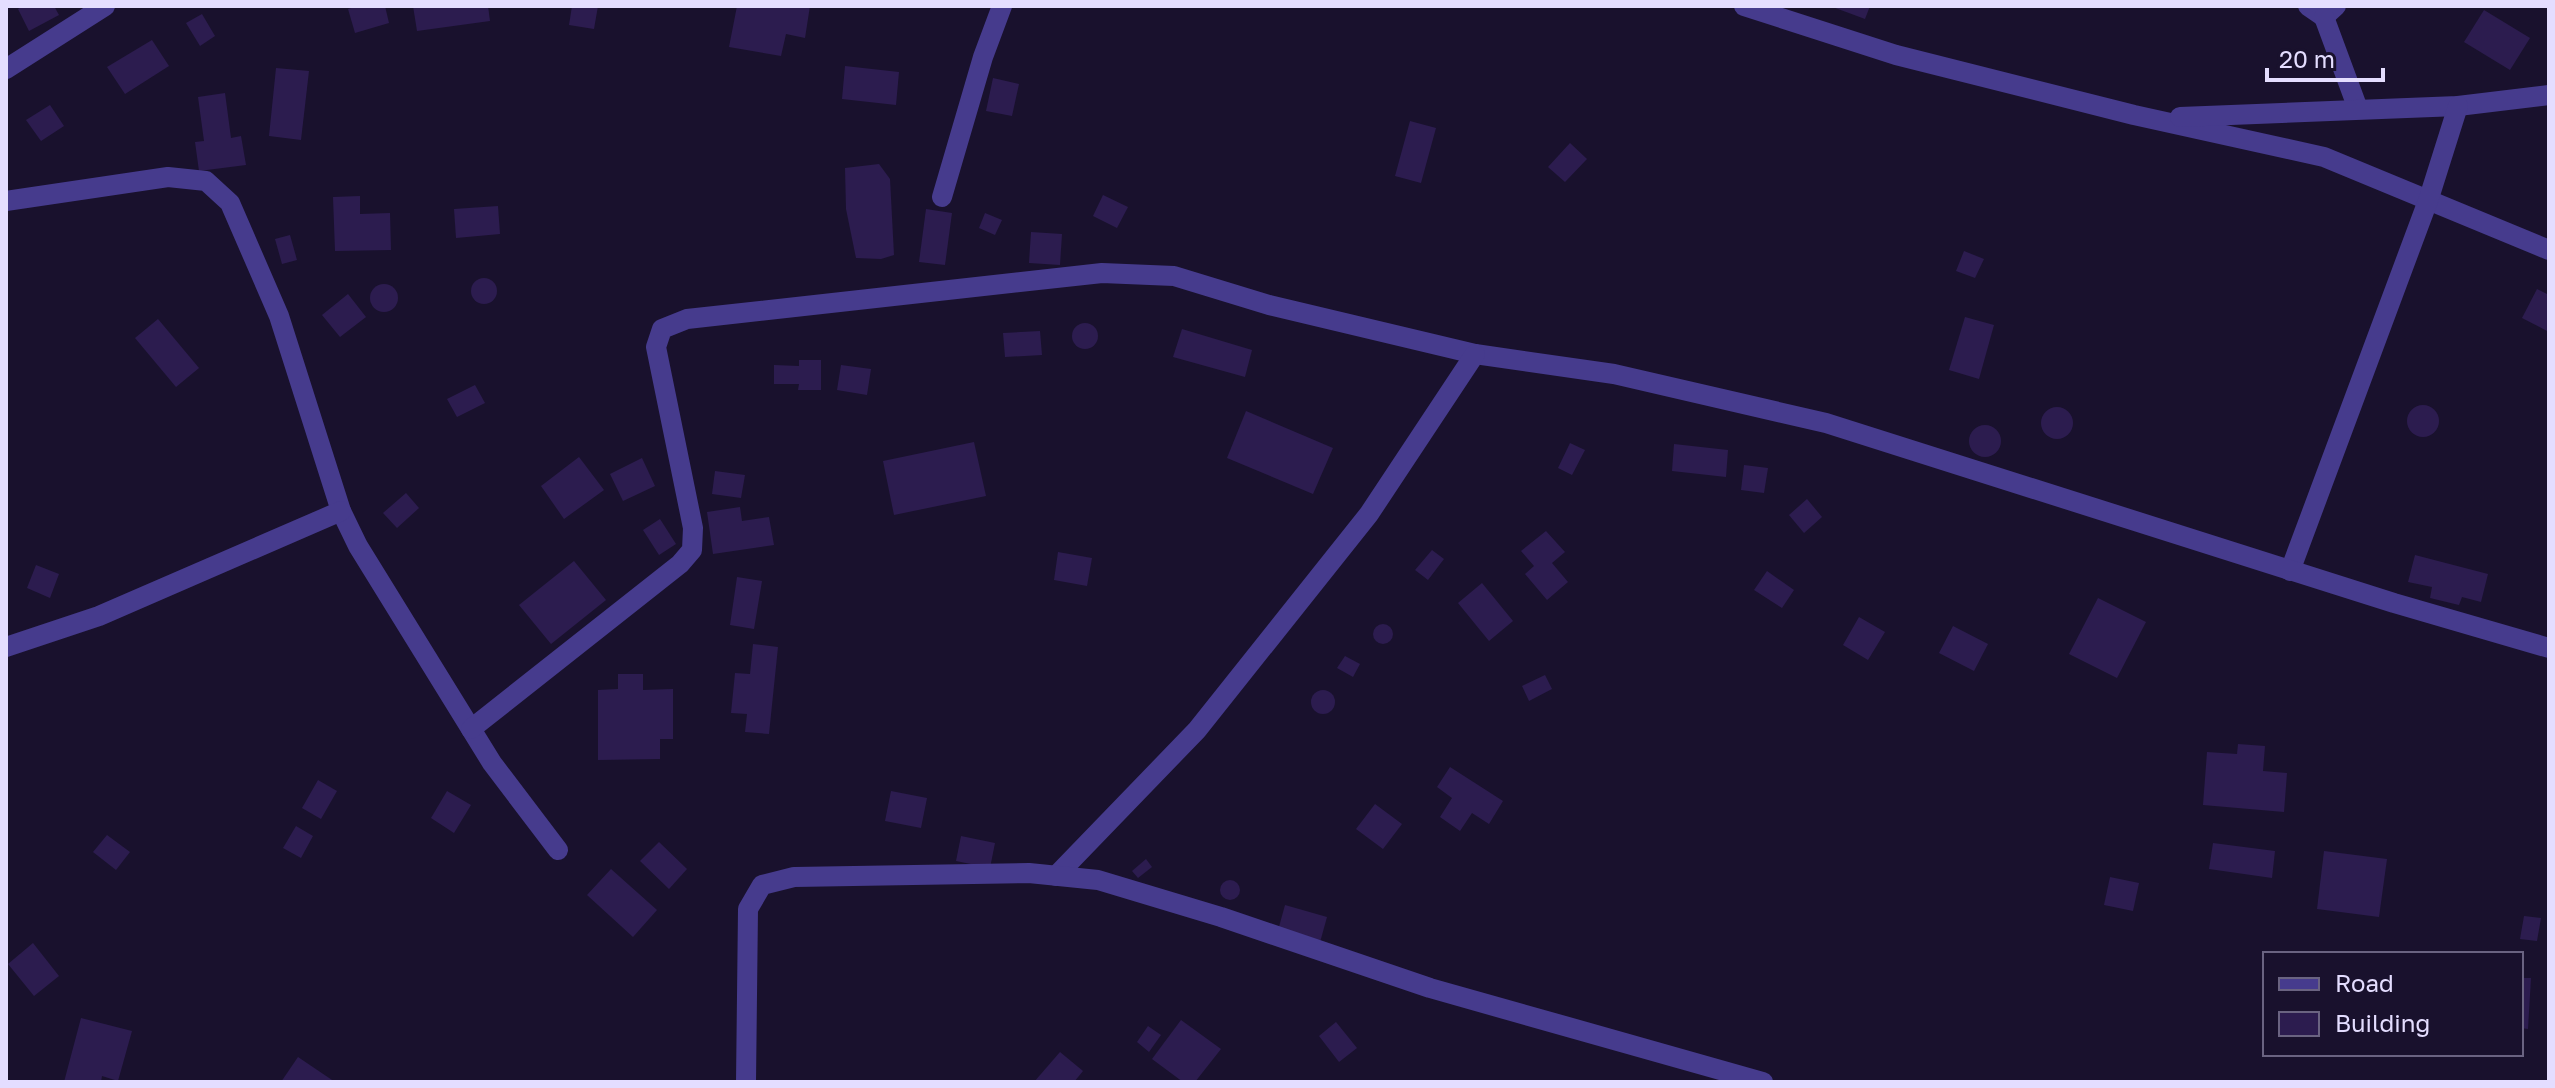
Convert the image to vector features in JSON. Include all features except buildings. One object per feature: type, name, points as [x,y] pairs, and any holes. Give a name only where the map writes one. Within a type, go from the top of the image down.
[{"type":"street","points":[[6,69],[105,6]]},
{"type":"street","points":[[942,197],[983,57],[1002,6]]},
{"type":"street","points":[[1744,6],[1896,55],[2324,157],[2549,250]]},
{"type":"street","points":[[2322,10],[2358,109]]},
{"type":"street","points":[[2156,118],[2458,106],[2549,95]]},
{"type":"street","points":[[2290,571],[2429,198],[2458,106]]},
{"type":"street","points":[[6,201],[168,177],[206,181],[230,203],[279,316],[341,511],[358,546],[492,763],[558,850]]},
{"type":"street","points":[[471,729],[680,564],[692,550],[693,528],[656,347],[662,329],[687,319],[1102,273],[1174,276],[1269,305],[1475,354],[1614,374],[1826,423],[2290,571],[2549,648]]},
{"type":"street","points":[[1056,876],[1197,730],[1369,514],[1475,354]]},
{"type":"street","points":[[6,647],[99,616],[341,511]]},
{"type":"street","points":[[746,1082],[748,909],[762,885],[794,877],[1056,876],[1098,880],[1221,917],[1430,988],[1763,1082]]}]
